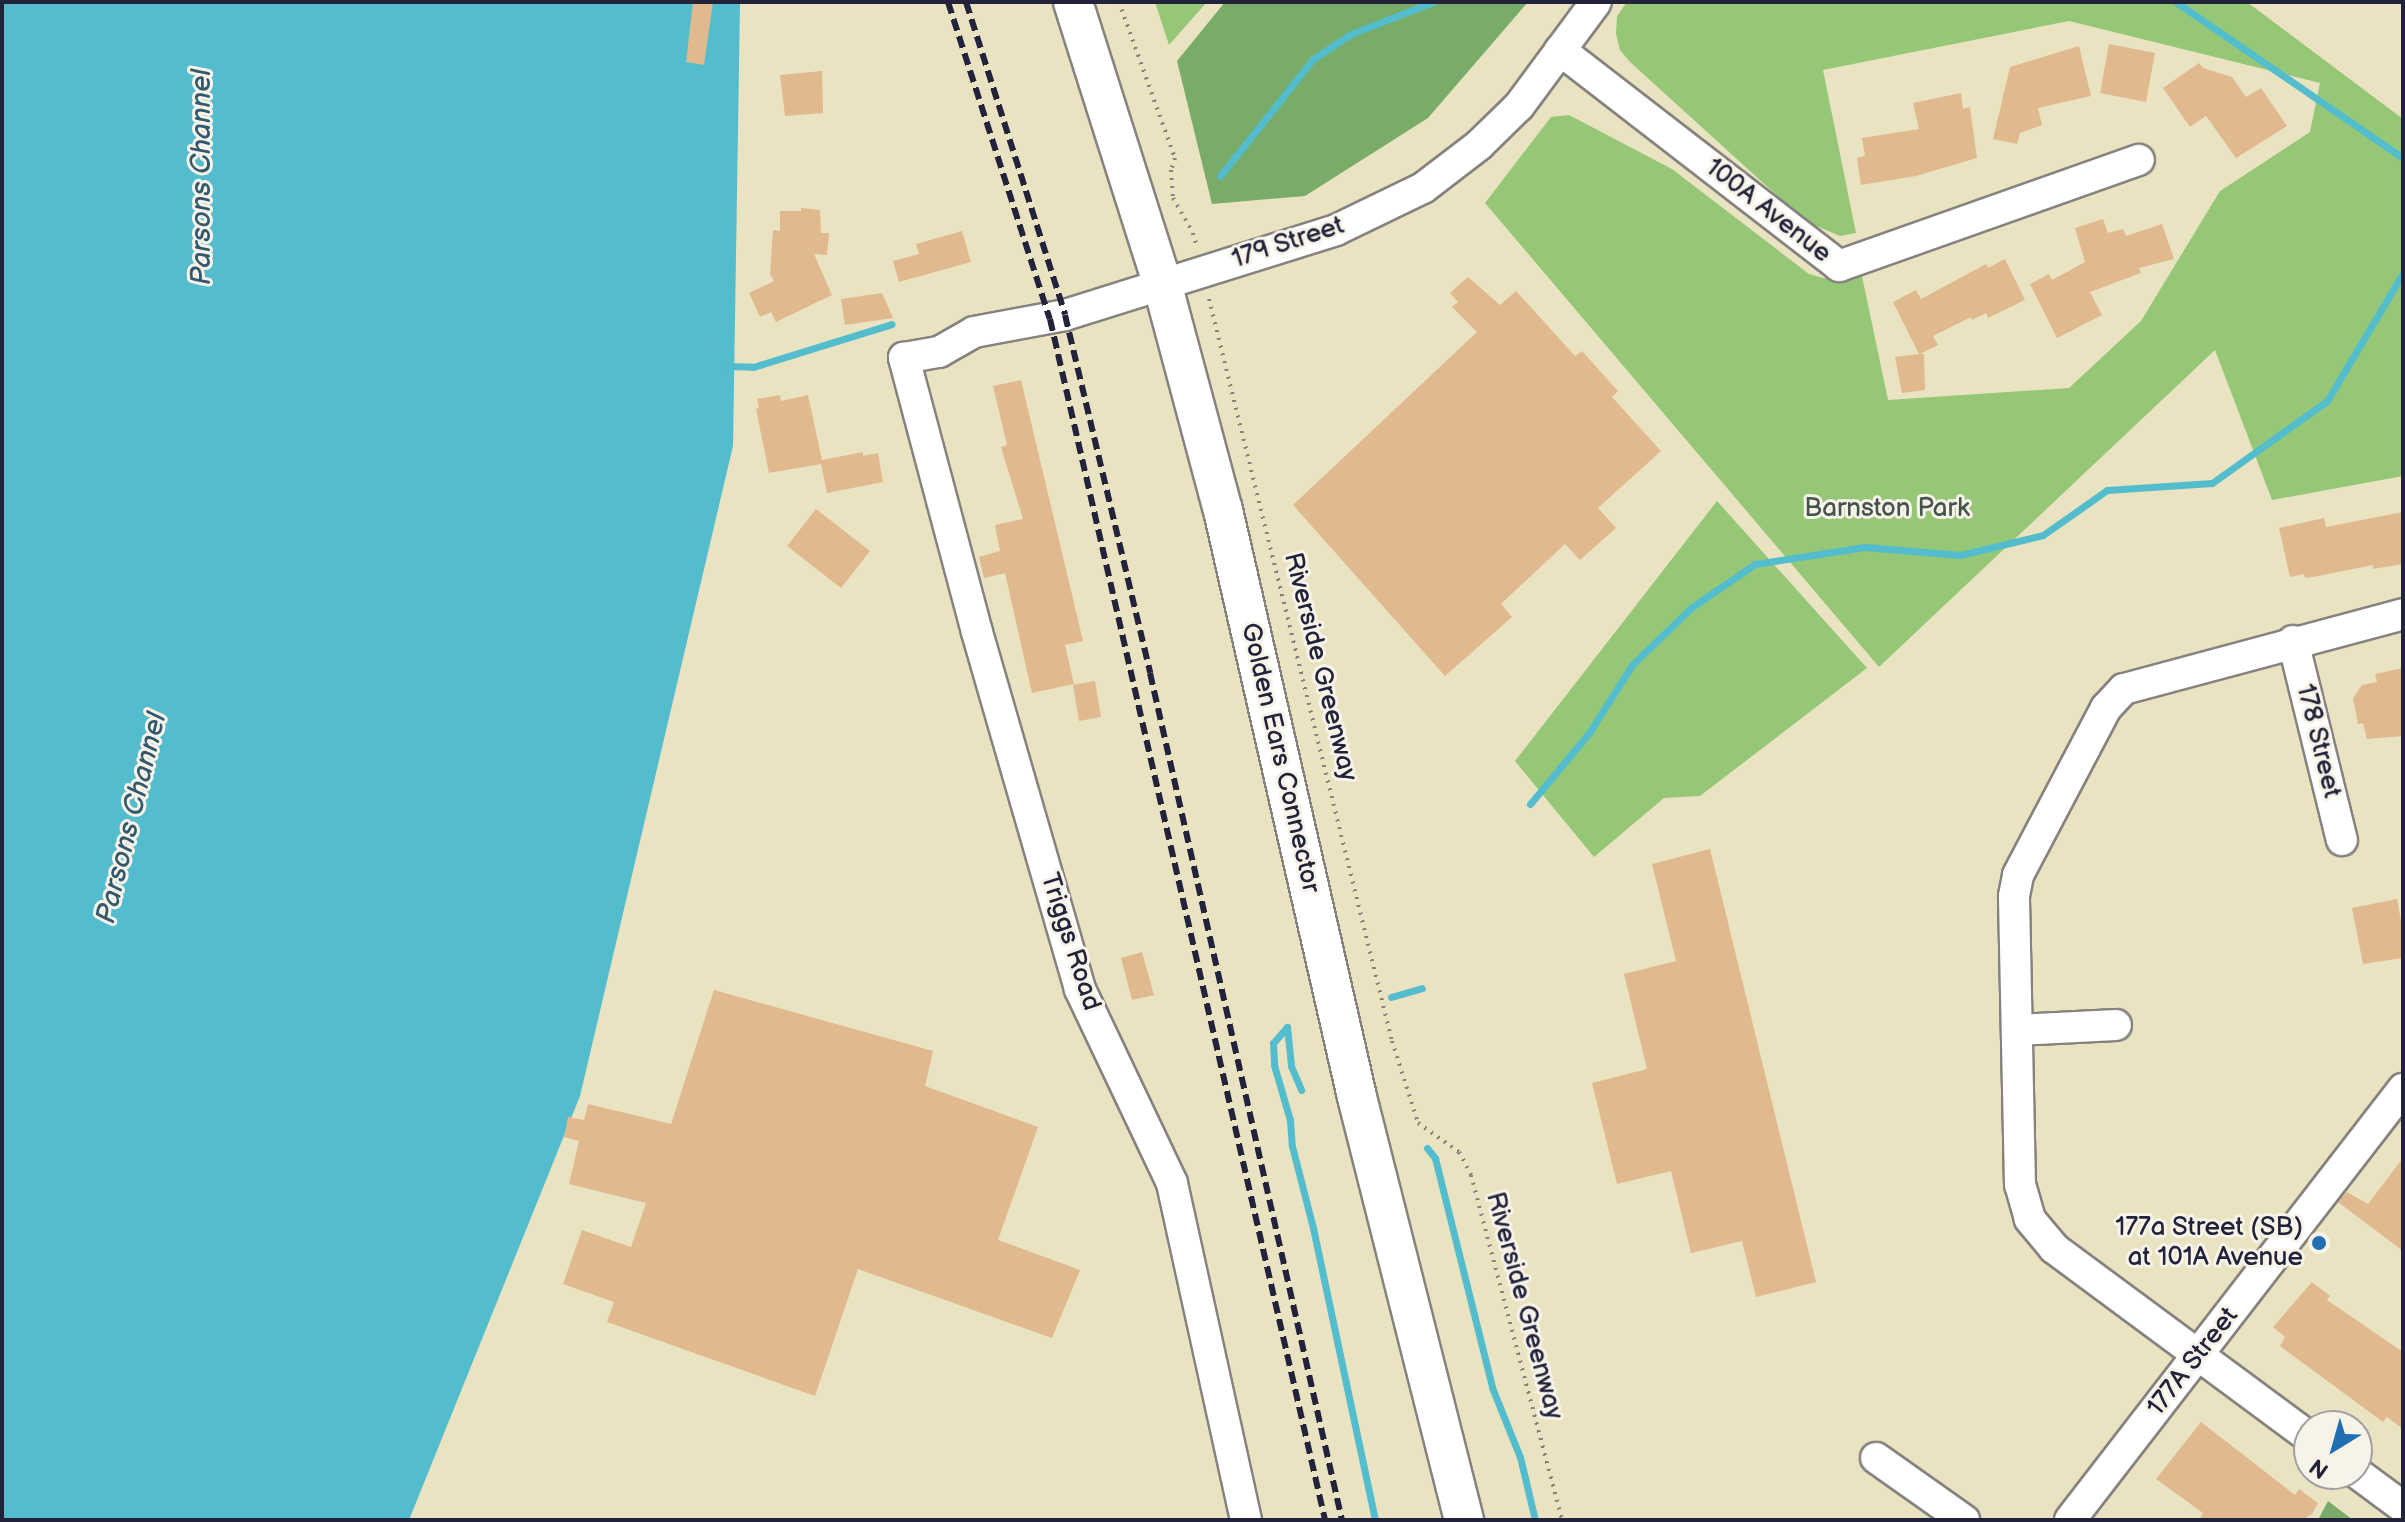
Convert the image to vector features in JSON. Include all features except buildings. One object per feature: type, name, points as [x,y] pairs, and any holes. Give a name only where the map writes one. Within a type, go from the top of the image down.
[{"type":"main road","name":"Golden Ears Connector","points":[[1073,2],[1162,283],[1223,510],[1357,1097],[1464,1520]]},
{"type":"street","name":"179 Street","points":[[904,358],[939,352],[974,332],[1050,319],[1336,230],[1423,188],[1479,145],[1519,106],[1596,2]]},
{"type":"street","name":"100A Avenue","points":[[1560,50],[1839,266],[2139,160]]},
{"type":"street","name":"Triggs Road","points":[[904,358],[977,632],[1080,989],[1172,1183],[1246,1520]]},
{"type":"street","points":[[2293,1425],[2054,1248],[2030,1219],[2020,1185],[2013,908],[2016,884],[2106,708],[2124,689],[2293,641],[2403,614]]},
{"type":"street","name":"178 Street","points":[[2293,641],[2342,840]]},
{"type":"street","points":[[2017,1030],[2116,1025]]},
{"type":"street","name":"177A Street","points":[[2070,1520],[2401,1096]]},
{"type":"street","points":[[1876,1458],[1964,1520]]},
{"type":"street","points":[[2373,1485],[2403,1507]]},
{"type":"path","points":[[1119,2],[1175,158],[1171,170],[1173,198],[1193,233]]},
{"type":"path","name":"Riverside Greenway","points":[[1210,303],[1392,1041],[1418,1123],[1459,1152],[1471,1175],[1562,1520]]},
{"type":"green space","points":[[1155,2],[1207,2],[1169,45]]},
{"type":"green space","points":[[1225,2],[1528,2],[1428,118],[1305,196],[1212,204],[1177,61]]},
{"type":"green space","name":"Barnston Park","points":[[1627,2],[2247,2],[2403,119],[2403,476],[2272,500],[2215,350],[1879,667],[1485,203],[1551,117],[1569,115],[1672,169],[1809,274],[1831,280],[1862,276],[1888,400],[2069,388],[2141,321],[2220,191],[2310,132],[2320,83],[2069,21],[1823,70],[1856,233],[1840,236],[1805,221],[1630,62],[1620,50],[1616,34],[1617,16]]},
{"type":"green space","points":[[1717,501],[1867,668],[1700,796],[1664,798],[1594,857],[1515,761]]},
{"type":"green space","points":[[2328,1501],[2353,1520],[2318,1520]]},
{"type":"water","name":"Parsons Channel","points":[[2,2],[740,2],[733,446],[580,1096],[409,1520],[2,1520]]},
{"type":"waterway","points":[[1220,176],[1313,59],[1351,34],[1433,2]]},
{"type":"waterway","points":[[2176,2],[2403,158]]},
{"type":"waterway","points":[[1530,804],[1589,733],[1632,665],[1692,607],[1755,564],[1865,547],[1960,555],[2043,535],[2107,490],[2212,483],[2327,401],[2403,273]]},
{"type":"waterway","points":[[728,366],[753,367],[892,324]]},
{"type":"waterway","points":[[1391,997],[1422,988]]},
{"type":"waterway","points":[[1287,1027],[1273,1043],[1274,1065],[1290,1120],[1292,1146],[1313,1228],[1375,1520]]},
{"type":"waterway","points":[[1287,1027],[1291,1066],[1301,1090]]},
{"type":"waterway","points":[[1427,1148],[1435,1158],[1493,1390],[1520,1457],[1535,1520]]},
{"type":"railway","points":[[948,2],[1050,319],[1325,1520]]},
{"type":"railway","points":[[966,2],[1065,315],[1150,673],[1342,1520]]},
{"type":"place","name":"177a Street (SB) at 101A Avenue","points":[[2319,1243]]}]
